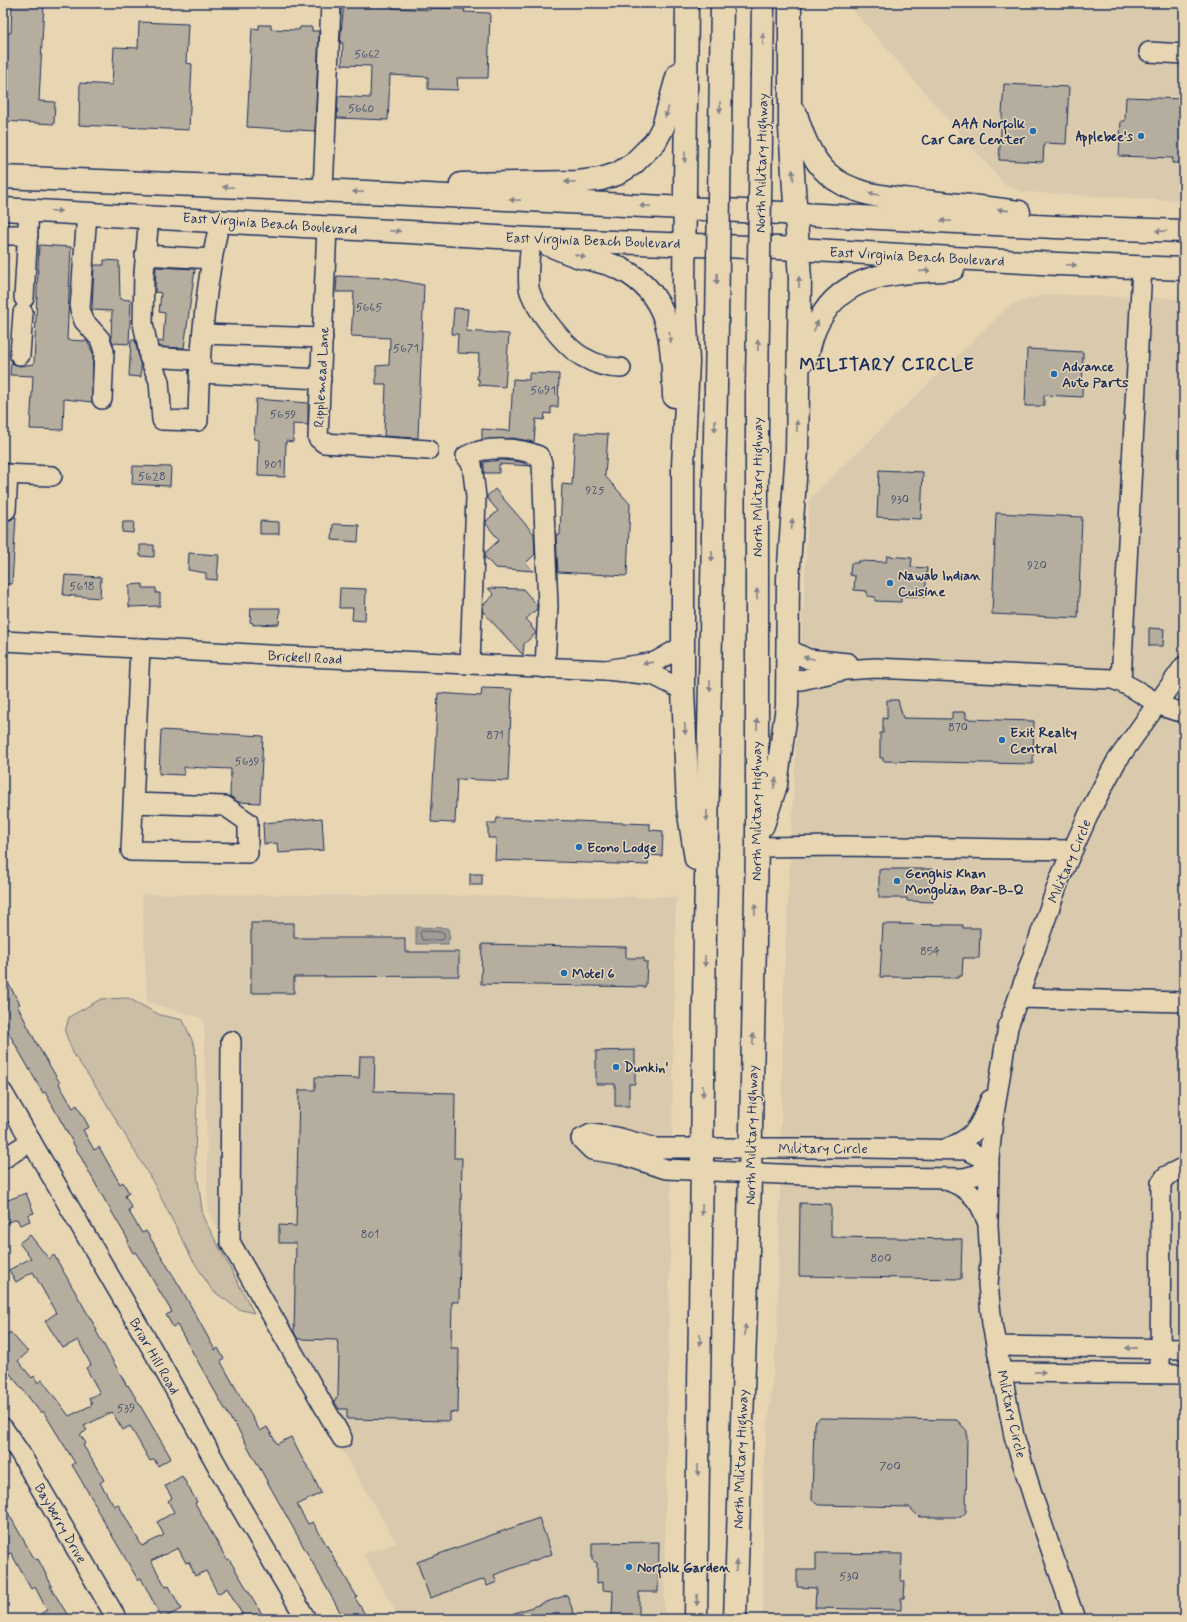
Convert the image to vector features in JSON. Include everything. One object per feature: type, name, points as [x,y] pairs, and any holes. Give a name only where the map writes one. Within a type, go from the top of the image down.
[{"type":"main road","points":[[687,3],[684,284],[688,362],[683,466],[683,690],[688,808],[705,922]]},
{"type":"main road","points":[[696,1619],[705,922],[722,3]]},
{"type":"main road","name":"North Military Highway","points":[[735,1619],[750,1174],[757,848],[757,384],[763,3]]},
{"type":"main road","points":[[757,848],[776,785],[787,706],[788,683],[788,579],[796,461],[800,279],[790,128],[790,3]]},
{"type":"main road","points":[[390,193],[476,183],[578,182],[601,179],[617,174],[634,164],[655,142],[663,127],[686,48]]},
{"type":"main road","points":[[789,75],[797,117],[808,146],[817,161],[827,173],[849,187],[884,196],[1101,221],[1139,230]]},
{"type":"main road","points":[[3,177],[390,193],[684,209],[1184,231]]},
{"type":"main road","name":"East Virginia Beach Boulevard","points":[[3,209],[220,220],[531,239],[798,249],[1184,269]]},
{"type":"main road","points":[[531,239],[576,256],[621,268],[640,281],[659,303],[667,320],[671,338],[676,462],[682,543]]},
{"type":"main road","points":[[798,391],[814,331],[821,316],[829,305],[847,288],[872,278],[902,273],[1032,262]]},
{"type":"street","points":[[323,191],[331,3]]},
{"type":"street","points":[[1149,52],[1184,54]]},
{"type":"street","points":[[20,355],[29,210]]},
{"type":"street","points":[[87,213],[80,309],[84,321],[100,339],[104,351],[102,399]]},
{"type":"street","points":[[149,216],[145,255],[143,323],[149,357],[159,381],[162,420],[198,421],[203,334],[212,259],[220,220]]},
{"type":"street","name":"Ripplemead Lane","points":[[327,227],[318,438],[324,444],[428,450]]},
{"type":"street","points":[[3,235],[28,235]]},
{"type":"street","points":[[531,239],[530,288],[534,302],[543,316],[581,357],[597,365],[621,368]]},
{"type":"street","points":[[145,255],[212,259]]},
{"type":"street","points":[[1121,681],[1142,267]]},
{"type":"street","points":[[203,334],[323,338]]},
{"type":"street","points":[[149,357],[200,366],[321,379]]},
{"type":"street","points":[[470,664],[476,497],[472,464],[466,456],[476,450],[493,449],[533,453],[539,456],[542,463],[548,606],[545,668]]},
{"type":"street","points":[[6,510],[6,474],[52,476]]},
{"type":"street","name":"Brickell Road","points":[[3,641],[606,670],[654,675],[683,690]]},
{"type":"street","name":"Brickell Road","points":[[606,670],[655,662],[683,646]]},
{"type":"street","points":[[133,803],[225,806],[248,822],[248,853],[131,851],[133,803],[140,648]]},
{"type":"street","points":[[788,649],[808,659],[845,662],[876,668]]},
{"type":"street","name":"Military Circle","points":[[1075,1619],[1035,1503],[1014,1436],[996,1346],[988,1284],[990,1261],[988,1225],[989,1168],[999,1076],[1008,1027],[1057,884],[1090,809],[1116,762],[1157,702],[1184,666]]},
{"type":"street","points":[[788,683],[845,670],[876,668],[1112,678],[1121,681],[1170,710],[1184,712]]},
{"type":"street","points":[[757,848],[846,846],[1072,850]]},
{"type":"street","points":[[1019,998],[1184,1002]]},
{"type":"street","points":[[231,1041],[230,1242],[342,1438]]},
{"type":"street","name":"Military Circle","points":[[944,1150],[962,1143],[973,1135],[984,1115],[999,1076]]},
{"type":"street","name":"Briar Hill Road","points":[[3,1093],[159,1361],[238,1503],[306,1619]]},
{"type":"street","name":"Military Circle","points":[[591,1134],[616,1136],[656,1148],[702,1150],[750,1148],[847,1148],[967,1150],[976,1154],[989,1168],[976,1175],[964,1178],[847,1177],[750,1174],[666,1169],[623,1155],[592,1150],[581,1139],[591,1134]]},
{"type":"street","points":[[3,1159],[31,1141]]},
{"type":"street","points":[[847,1148],[847,1177]]},
{"type":"street","points":[[1160,1373],[1161,1183],[1166,1176],[1184,1167]]},
{"type":"street","name":"Military Circle","points":[[939,1178],[958,1184],[971,1192],[982,1207],[988,1225]]},
{"type":"street","points":[[996,1346],[1159,1343],[1184,1338]]},
{"type":"street","points":[[1159,1343],[1184,1349]]},
{"type":"street","points":[[1001,1372],[1184,1374]]},
{"type":"street","name":"Bayberry Drive","points":[[3,1428],[20,1453],[117,1619]]},
{"type":"shaded area","points":[[847,3],[1184,3],[1184,201],[1022,192],[1005,185]]},
{"type":"shaded area","name":"Military Circle","points":[[1046,294],[1184,299],[1184,1619],[763,1619],[763,1468],[777,1335],[784,972],[809,499],[1010,305]]},
{"type":"shaded area","points":[[142,894],[676,897],[664,1619],[400,1619],[363,1554],[396,1543],[259,1308],[208,1211],[204,1019],[147,1002]]},
{"type":"shaded area","points":[[128,998],[160,1015],[183,1020],[195,1047],[197,1097],[195,1158],[203,1217],[254,1313],[238,1309],[212,1290],[191,1257],[153,1182],[99,1091],[73,1053],[65,1032],[69,1017],[101,999]]},
{"type":"water","points":[[416,927],[448,928],[450,939],[448,939],[448,944],[416,944]]},
{"type":"building","points":[[12,3],[44,3],[39,101],[55,102],[54,124],[3,121],[3,33],[11,33]]},
{"type":"building","points":[[344,3],[393,3],[393,8],[430,10],[431,8],[465,9],[464,12],[490,13],[488,78],[457,78],[458,90],[428,89],[428,77],[390,75],[388,120],[337,118],[338,96],[370,98],[371,66],[342,65],[343,43],[340,43]]},
{"type":"building","points":[[139,22],[188,24],[186,63],[192,64],[189,130],[79,125],[80,83],[112,85],[114,47],[138,48]]},
{"type":"building","points":[[259,25],[271,25],[271,29],[299,30],[300,27],[312,27],[312,31],[319,31],[315,131],[247,127],[252,28],[259,29]]},
{"type":"building","name":"AAA Norfolk Car Care Center","points":[[1004,84],[1069,87],[1066,144],[1044,143],[1043,162],[999,160]]},
{"type":"building","name":"Applebee's","points":[[1126,97],[1184,99],[1184,163],[1172,163],[1173,158],[1119,156],[1121,121],[1125,121]]},
{"type":"building","points":[[39,245],[71,247],[67,340],[87,341],[93,353],[92,402],[64,399],[63,430],[30,429],[33,376],[10,375],[11,363],[20,366],[34,364]]},
{"type":"building","points":[[104,260],[119,261],[120,299],[131,300],[129,344],[113,343],[111,338],[112,311],[92,310],[94,265],[104,265]]},
{"type":"building","points":[[156,267],[195,269],[184,348],[159,347],[158,341],[163,342],[165,313],[159,312],[161,293],[155,292]]},
{"type":"building","points":[[337,276],[387,278],[424,285],[418,438],[384,436],[386,384],[376,384],[376,366],[389,365],[390,338],[351,336],[354,292],[336,292]]},
{"type":"building","points":[[454,308],[468,309],[466,331],[509,334],[505,387],[479,385],[479,379],[477,379],[479,354],[457,353],[458,334],[452,334]]},
{"type":"building","points":[[131,340],[135,340],[141,367],[141,377],[129,376]]},
{"type":"building","name":"Advance Auto Parts","points":[[1027,349],[1083,352],[1082,397],[1044,395],[1044,406],[1025,406]]},
{"type":"building","points":[[529,373],[559,374],[558,407],[551,407],[551,414],[545,413],[544,420],[536,419],[534,442],[513,438],[482,440],[482,429],[510,431],[513,379],[529,380]]},
{"type":"building","points":[[256,399],[308,403],[308,425],[293,424],[293,442],[286,441],[285,477],[258,476],[259,440],[254,439]]},
{"type":"building","points":[[575,433],[608,434],[605,476],[630,504],[627,576],[558,572],[556,535],[560,535],[562,484],[572,485]]},
{"type":"building","points":[[502,460],[520,462],[531,466],[499,464],[499,473],[484,473],[484,462]]},
{"type":"building","points":[[133,466],[171,467],[170,486],[132,484]]},
{"type":"building","points":[[879,470],[923,472],[921,519],[877,517]]},
{"type":"building","points":[[495,489],[534,534],[535,554],[526,563],[533,571],[495,568],[485,557],[485,553],[499,540],[486,524],[486,521],[498,511],[487,498],[487,496]]},
{"type":"building","points":[[996,513],[1082,517],[1078,618],[992,614]]},
{"type":"building","points":[[16,517],[12,584],[3,584],[3,520],[11,520]]},
{"type":"building","points":[[260,521],[279,522],[279,534],[260,534]]},
{"type":"building","points":[[123,522],[134,522],[133,533],[122,532]]},
{"type":"building","points":[[333,524],[359,525],[358,542],[332,540]]},
{"type":"building","points":[[140,545],[154,545],[154,557],[140,556]]},
{"type":"building","points":[[189,553],[219,555],[217,580],[206,579],[206,573],[188,570]]},
{"type":"building","name":"Nawab Indian Cuisine","points":[[887,556],[912,558],[911,567],[927,568],[925,597],[901,596],[901,602],[875,601],[875,597],[867,596],[867,591],[854,590],[855,576],[850,575],[851,563],[858,563],[858,561],[886,562]]},
{"type":"building","points":[[65,575],[101,577],[100,598],[63,595]]},
{"type":"building","points":[[143,584],[143,588],[156,588],[156,593],[160,593],[160,606],[129,607],[129,585]]},
{"type":"building","points":[[340,588],[366,589],[365,621],[352,620],[353,608],[339,608]]},
{"type":"building","points":[[488,588],[523,589],[537,605],[537,609],[526,619],[532,625],[531,626],[536,633],[524,644],[523,655],[483,612],[483,605],[494,595]]},
{"type":"building","points":[[251,608],[280,608],[279,624],[253,625],[253,623],[250,622]]},
{"type":"building","points":[[1149,628],[1164,629],[1163,646],[1149,646]]},
{"type":"building","points":[[482,688],[512,689],[508,781],[457,779],[455,823],[431,822],[438,693],[481,696]]},
{"type":"building","points":[[887,700],[898,700],[903,718],[952,719],[952,712],[966,712],[966,719],[1034,721],[1033,764],[883,761],[883,758],[880,758],[880,733],[883,733],[883,718],[887,719]]},
{"type":"building","points":[[161,730],[263,736],[260,803],[238,802],[230,796],[231,769],[184,767],[184,775],[159,774]]},
{"type":"building","points":[[322,818],[324,850],[278,853],[277,843],[264,844],[263,823]]},
{"type":"building","name":"Econo Lodge","points":[[497,818],[650,824],[650,830],[663,831],[662,856],[648,855],[648,865],[495,860],[496,838],[488,838],[488,823],[496,823]]},
{"type":"building","points":[[932,869],[933,902],[907,901],[907,898],[879,898],[879,870]]},
{"type":"building","points":[[470,874],[482,874],[482,885],[470,885]]},
{"type":"building","points":[[251,923],[294,923],[294,938],[405,938],[405,952],[459,952],[459,976],[294,977],[294,993],[251,993]]},
{"type":"building","points":[[883,924],[963,925],[963,928],[980,928],[979,958],[963,958],[962,976],[959,976],[959,978],[880,977]]},
{"type":"building","name":"Motel 6","points":[[482,944],[626,947],[626,958],[644,958],[644,962],[647,962],[645,987],[481,984]]},
{"type":"building","points":[[3,974],[20,1004],[17,1005],[38,1046],[60,1083],[59,1084],[73,1108],[77,1105],[89,1127],[83,1130],[94,1150],[99,1147],[120,1184],[123,1182],[129,1193],[125,1196],[132,1208],[128,1210],[142,1233],[146,1231],[182,1290],[215,1350],[218,1348],[224,1359],[221,1362],[260,1431],[267,1427],[277,1444],[291,1437],[310,1470],[321,1493],[297,1505],[308,1524],[313,1522],[357,1597],[355,1598],[368,1619],[344,1619],[234,1422],[233,1423],[177,1325],[173,1327],[166,1315],[172,1312],[142,1262],[135,1252],[133,1253],[127,1242],[129,1241],[45,1092],[43,1093],[3,1023]]},
{"type":"building","name":"Dunkin'","points":[[635,1050],[635,1084],[629,1084],[629,1106],[615,1106],[615,1084],[596,1084],[596,1051]]},
{"type":"building","points":[[360,1056],[375,1056],[374,1091],[455,1093],[454,1158],[462,1158],[459,1302],[452,1302],[451,1348],[459,1348],[458,1413],[450,1412],[450,1421],[347,1419],[347,1409],[339,1409],[334,1401],[338,1396],[339,1352],[337,1340],[298,1339],[294,1332],[296,1243],[279,1243],[279,1225],[296,1226],[299,1090],[315,1090],[315,1077],[359,1078]]},
{"type":"building","points":[[26,1193],[34,1213],[28,1215],[30,1221],[20,1225],[17,1219],[5,1223],[3,1217],[3,1202]]},
{"type":"building","points":[[800,1203],[831,1204],[831,1237],[962,1239],[961,1279],[799,1276]]},
{"type":"building","points":[[30,1235],[49,1259],[54,1255],[127,1386],[128,1385],[171,1458],[158,1466],[154,1459],[150,1461],[130,1426],[123,1430],[112,1412],[84,1426],[87,1430],[80,1435],[86,1443],[83,1445],[104,1480],[100,1483],[114,1506],[118,1504],[142,1546],[164,1535],[157,1522],[174,1512],[168,1501],[172,1498],[165,1486],[182,1476],[197,1502],[195,1503],[227,1560],[229,1559],[265,1619],[245,1619],[227,1588],[218,1594],[206,1571],[195,1576],[189,1562],[186,1563],[178,1548],[151,1561],[166,1587],[169,1586],[181,1609],[162,1619],[141,1578],[138,1580],[96,1508],[97,1507],[72,1465],[75,1463],[43,1411],[41,1413],[3,1365],[3,1338],[10,1332],[28,1352],[18,1361],[32,1378],[34,1376],[38,1383],[42,1380],[69,1416],[92,1405],[89,1398],[100,1393],[86,1368],[91,1365],[78,1340],[63,1348],[45,1321],[56,1313],[33,1272],[16,1282],[9,1270],[31,1258],[19,1243]]},
{"type":"building","points":[[820,1418],[957,1420],[967,1431],[966,1512],[961,1517],[919,1517],[909,1507],[818,1505],[812,1500],[814,1423]]},
{"type":"building","points":[[3,1504],[35,1560],[38,1559],[52,1586],[50,1586],[70,1619],[32,1619],[47,1610],[35,1587],[31,1589],[11,1553],[8,1554],[3,1546]]},
{"type":"building","points":[[539,1518],[552,1554],[494,1575],[497,1582],[487,1586],[484,1579],[430,1598],[417,1562]]},
{"type":"building","points":[[659,1542],[658,1592],[639,1592],[639,1619],[612,1619],[613,1591],[603,1590],[603,1582],[597,1583],[597,1563],[592,1560],[592,1543]]},
{"type":"building","points":[[816,1553],[902,1554],[901,1581],[905,1581],[904,1598],[901,1598],[901,1610],[815,1608],[816,1588],[797,1587],[797,1570],[816,1570]]},
{"type":"building","points":[[567,1595],[576,1619],[504,1619],[503,1617]]},
{"type":"place","name":"AAA Norfolk Car Care Center","points":[[1033,131]]},
{"type":"place","name":"Applebee's","points":[[1141,136]]},
{"type":"place","name":"Advance Auto Parts","points":[[1054,374]]},
{"type":"place","name":"Nawab Indian Cuisine","points":[[890,583]]},
{"type":"place","name":"Exit Realty Central","points":[[1002,740]]},
{"type":"place","name":"Econo Lodge","points":[[579,847]]},
{"type":"place","name":"Genghis Khan Mongolian Bar-B-Q","points":[[897,881]]},
{"type":"place","name":"Motel 6","points":[[564,973]]},
{"type":"place","name":"Dunkin'","points":[[616,1067]]},
{"type":"place","name":"Norfolk Garden","points":[[629,1567]]},
{"type":"district","name":"MILITARY CIRCLE","points":[[887,364]]}]
